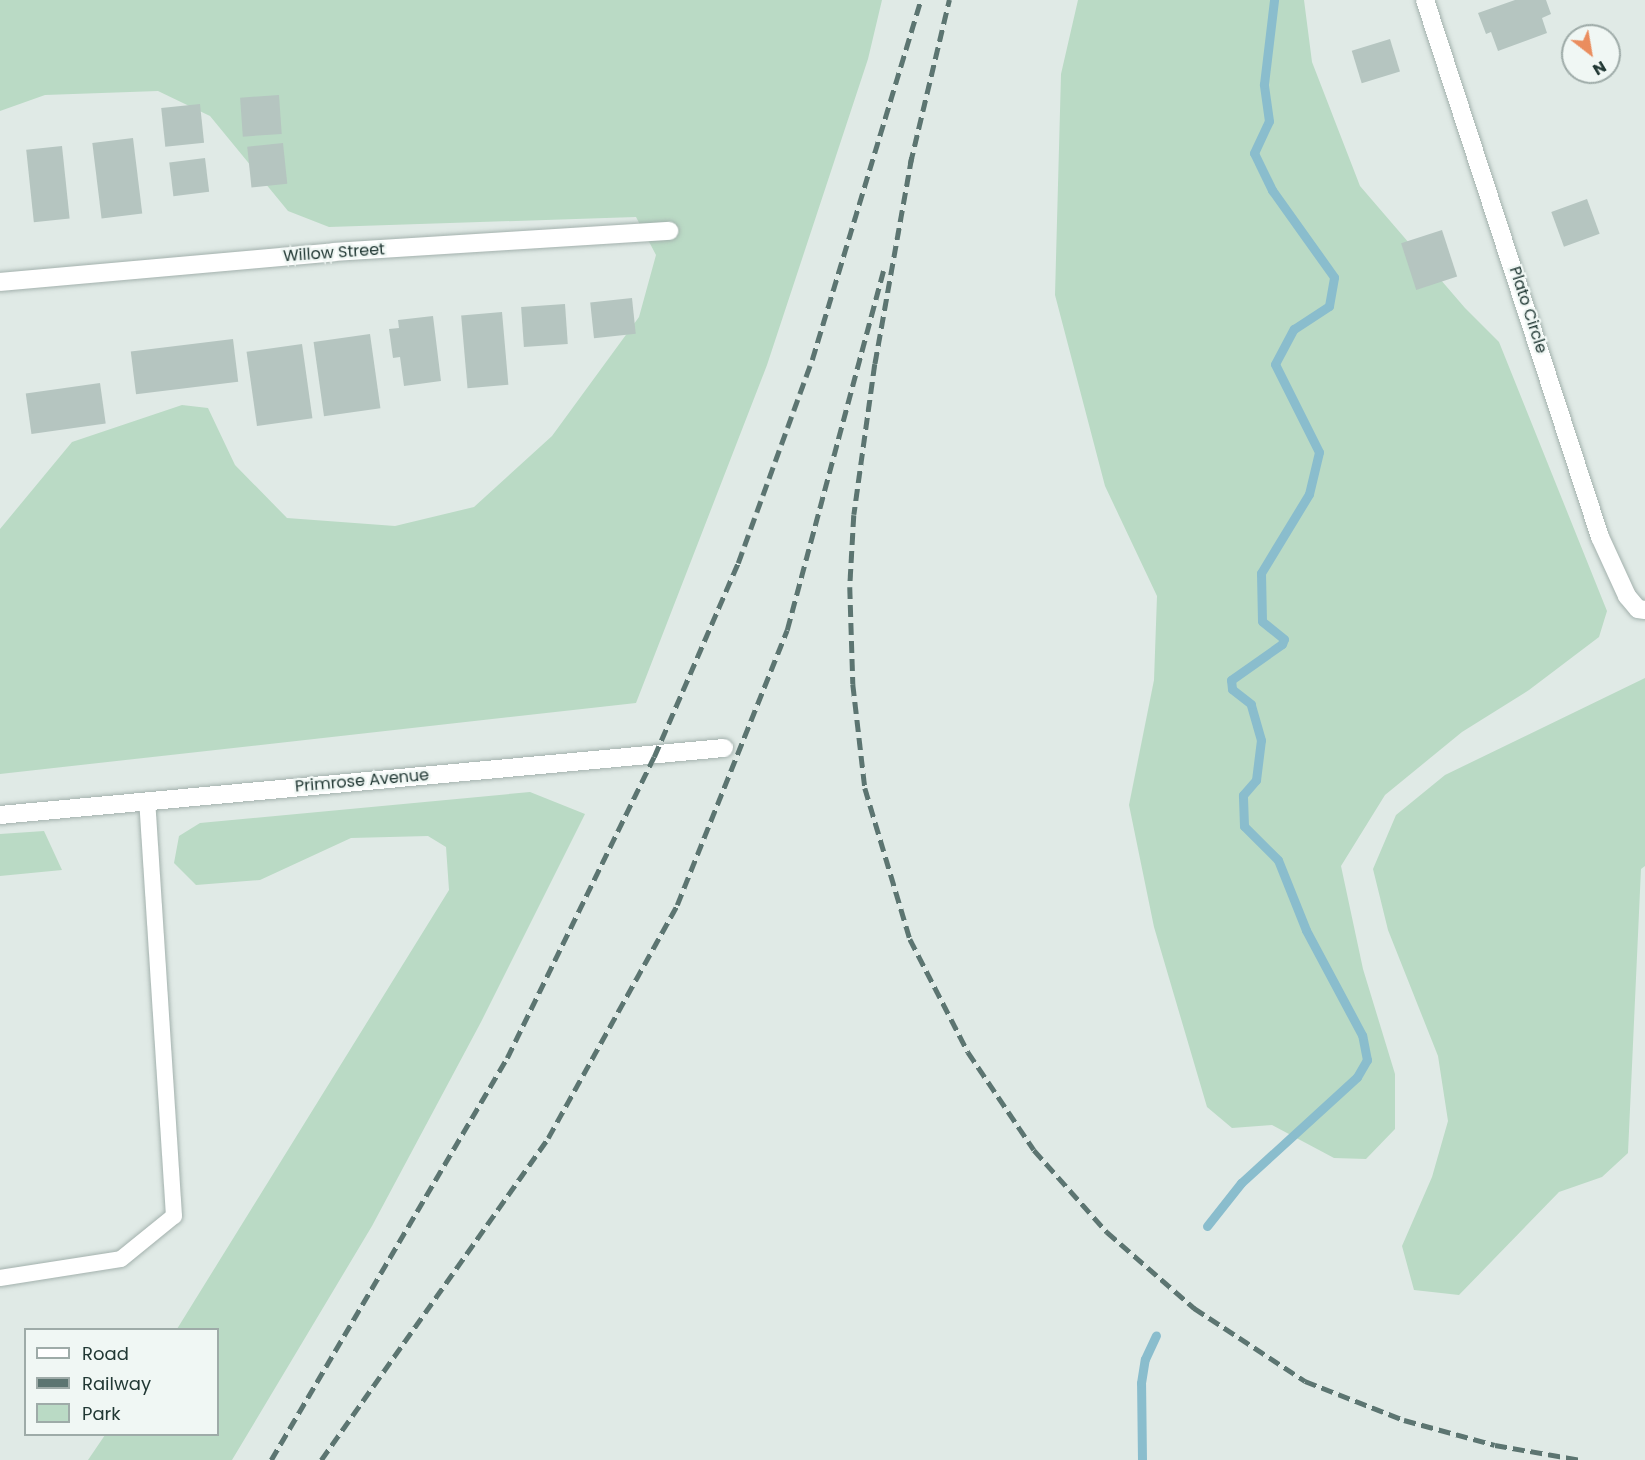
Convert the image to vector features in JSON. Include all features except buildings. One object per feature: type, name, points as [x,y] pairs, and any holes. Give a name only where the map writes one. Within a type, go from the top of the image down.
[{"type":"street","name":"Plato Circle","points":[[1425,0],[1600,537],[1627,596],[1638,609],[1645,610]]},
{"type":"street","name":"Willow Street","points":[[0,282],[334,252],[669,231]]},
{"type":"street","name":"Primrose Avenue","points":[[0,815],[724,748]]},
{"type":"lane","points":[[0,1278],[122,1259],[174,1216],[147,801]]},
{"type":"green space","points":[[0,0],[882,0],[868,59],[767,365],[636,703],[0,774],[0,529],[72,442],[182,405],[208,408],[235,465],[287,518],[395,526],[474,507],[552,436],[639,317],[656,255],[636,217],[329,227],[288,211],[210,116],[158,91],[45,95],[0,111]]},
{"type":"green space","points":[[1078,0],[1304,0],[1312,62],[1360,186],[1465,308],[1499,342],[1607,611],[1599,637],[1529,690],[1462,732],[1385,795],[1341,866],[1363,969],[1395,1074],[1395,1129],[1366,1159],[1334,1158],[1272,1125],[1232,1128],[1207,1107],[1154,927],[1129,805],[1154,680],[1157,596],[1105,486],[1055,295],[1061,74]]},
{"type":"green space","points":[[1645,678],[1645,866],[1641,869],[1628,1153],[1602,1177],[1559,1192],[1459,1295],[1414,1290],[1402,1246],[1432,1177],[1448,1121],[1438,1056],[1388,930],[1373,869],[1396,815],[1445,775]]},
{"type":"green space","points":[[530,792],[585,814],[481,1022],[372,1226],[232,1460],[88,1460],[104,1436],[219,1436],[219,1328],[178,1328],[449,890],[446,847],[428,836],[351,838],[260,880],[196,885],[174,863],[179,836],[200,823]]},
{"type":"green space","points":[[44,831],[62,870],[0,876],[0,834]]},
{"type":"waterway","points":[[1207,1226],[1241,1183],[1357,1077],[1367,1060],[1362,1035],[1306,930],[1278,860],[1244,826],[1243,795],[1256,780],[1261,740],[1251,704],[1232,689],[1231,680],[1282,644],[1284,639],[1262,621],[1261,573],[1309,494],[1319,452],[1275,364],[1294,329],[1329,306],[1334,277],[1272,190],[1254,153],[1269,121],[1264,84],[1274,0]]},
{"type":"waterway","points":[[1142,1460],[1141,1383],[1145,1359],[1156,1335]]},
{"type":"railway","points":[[271,1460],[507,1058],[654,757],[738,563],[812,360],[921,0]]},
{"type":"railway","points":[[910,164],[949,0]]},
{"type":"railway","points":[[912,157],[875,364],[854,515],[850,587],[853,684],[865,788],[910,939],[968,1052],[1034,1150],[1107,1232],[1194,1308],[1305,1381],[1404,1420],[1495,1445],[1581,1460]]},
{"type":"railway","points":[[321,1460],[548,1138],[677,905],[787,630],[883,271]]}]
